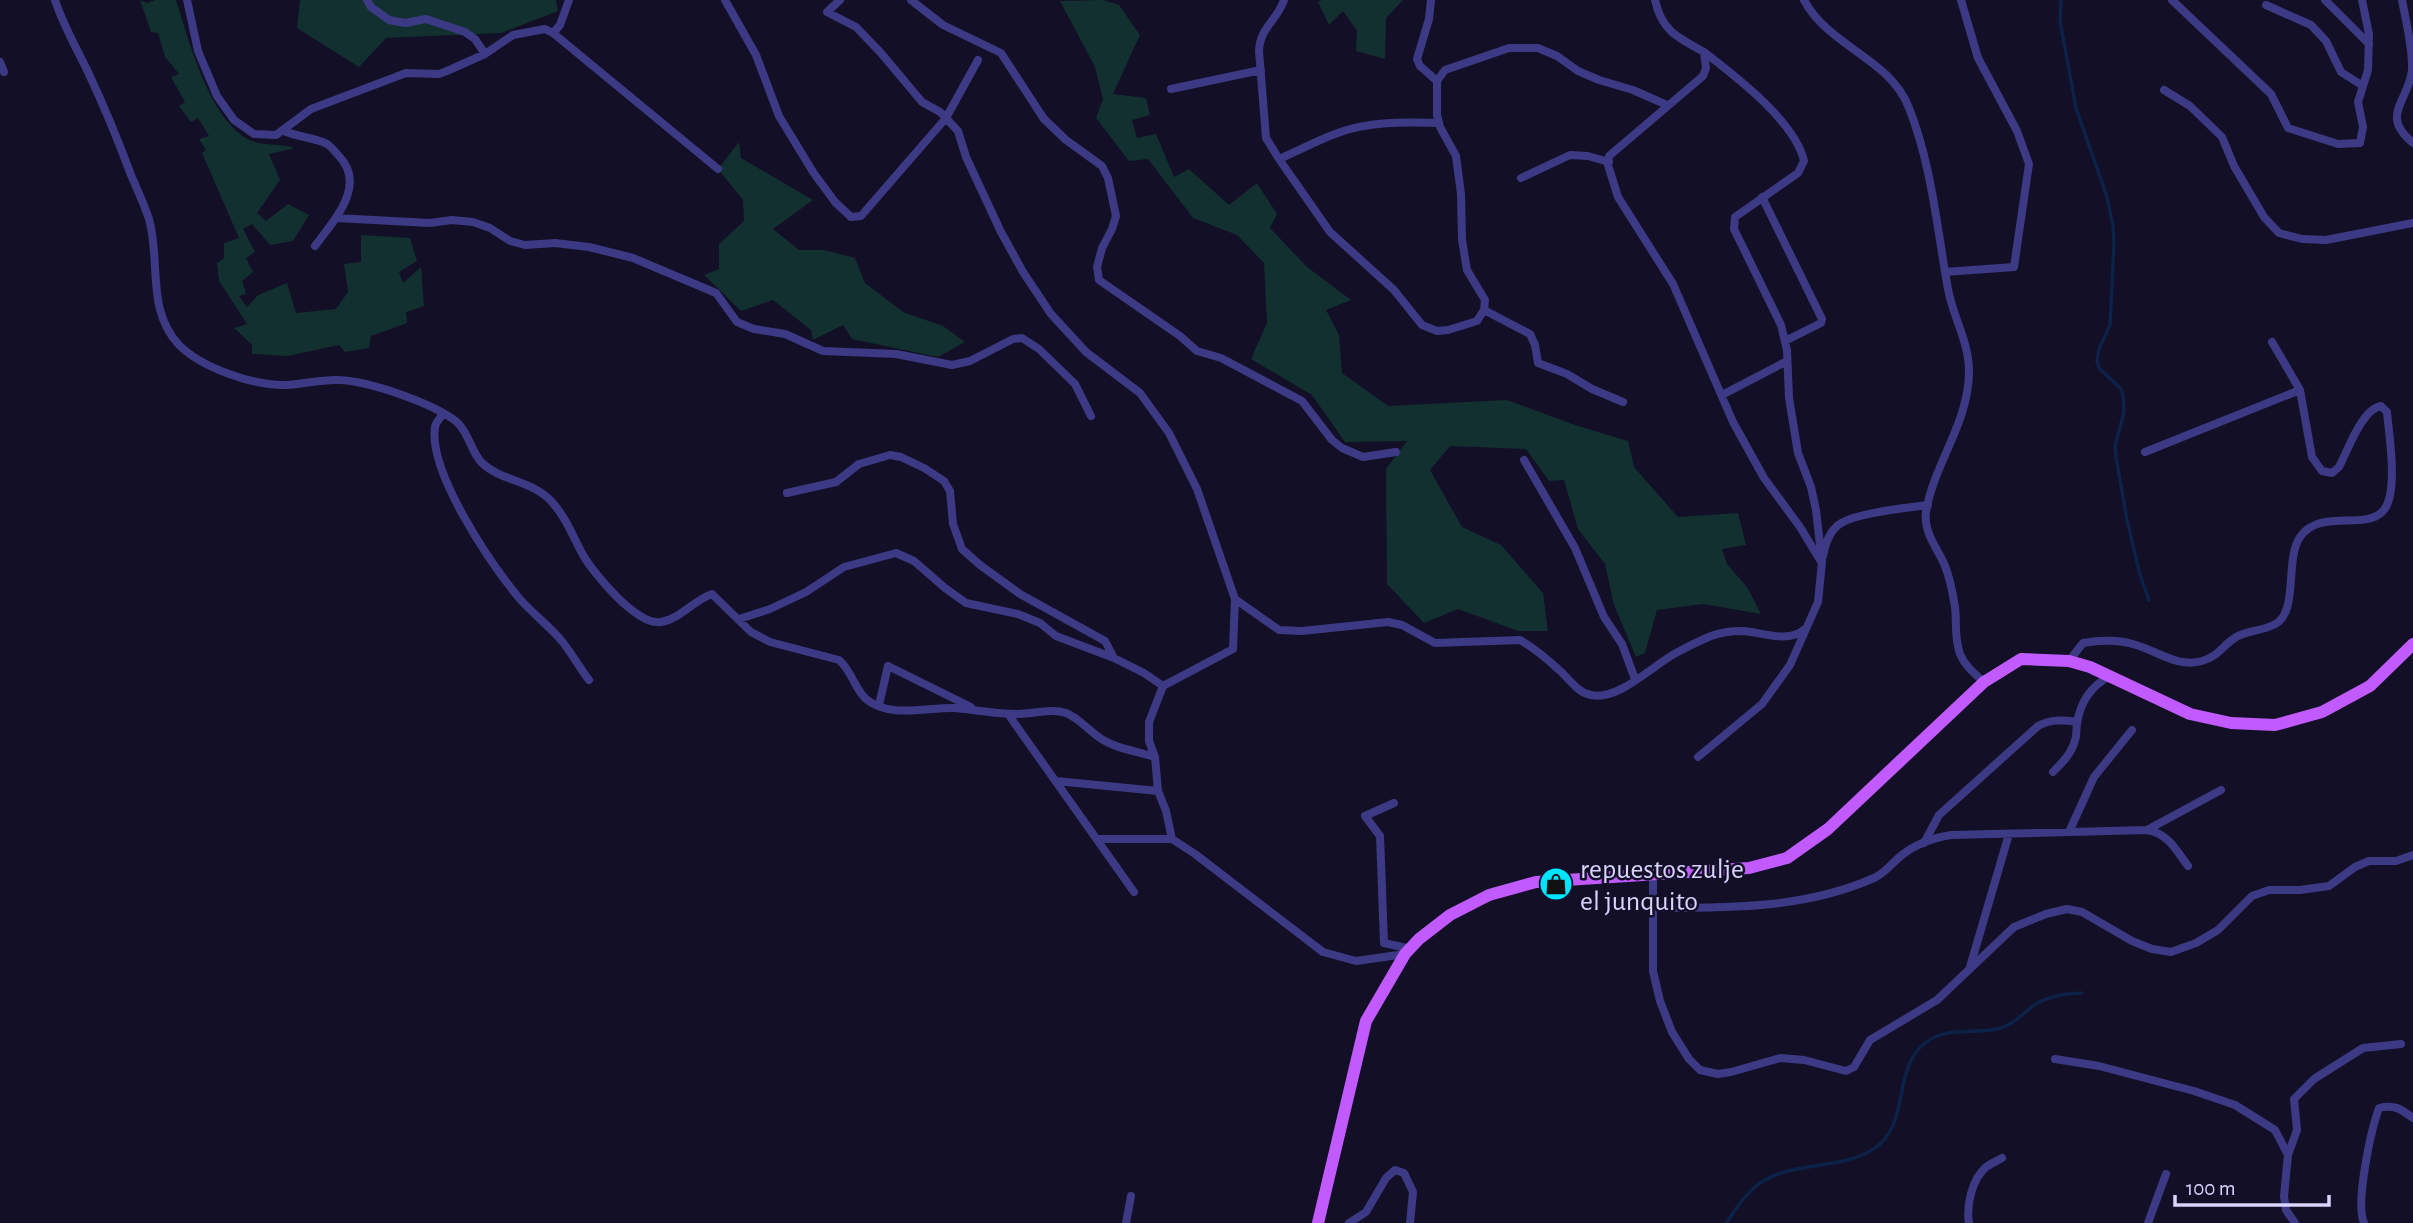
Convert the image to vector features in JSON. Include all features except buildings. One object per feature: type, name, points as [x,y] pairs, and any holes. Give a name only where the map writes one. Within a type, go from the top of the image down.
[{"type":"main road","points":[[1318,1223],[1366,1021],[1408,952],[1419,939],[1450,915],[1489,895],[1536,882],[1749,868],[1787,858],[1828,829],[1984,682],[2021,659],[2069,661],[2090,667],[2190,715],[2231,723],[2275,725],[2322,712],[2370,686],[2413,644]]},
{"type":"street","points":[[55,0],[94,85],[149,219],[160,316],[178,344],[193,356],[248,380],[284,385],[336,380],[360,382],[390,391],[455,420],[481,462],[497,473],[530,486],[550,499],[569,524],[583,555],[596,573],[640,617],[661,622],[712,594],[751,632],[769,642],[839,660],[848,667],[866,699],[879,705],[925,711],[949,708],[1008,714],[1052,711],[1067,713],[1112,745],[1155,757]]},
{"type":"street","points":[[187,0],[198,51],[216,96],[234,120],[254,134],[276,135],[311,109],[353,92],[405,73],[439,74],[485,54],[513,35],[545,29],[718,169]]},
{"type":"street","points":[[367,0],[371,7],[389,20],[405,23],[426,19],[465,32],[475,39],[485,54]]},
{"type":"street","points":[[553,33],[560,25],[569,0]]},
{"type":"street","points":[[725,0],[756,55],[779,116],[820,182],[851,217],[861,216],[946,118],[978,60]]},
{"type":"street","points":[[840,0],[827,12],[856,27],[922,102],[946,118],[958,131],[966,157],[1001,233],[1051,314],[1086,352],[1140,393],[1169,433],[1197,489],[1235,599],[1233,649],[1163,686],[1149,722],[1149,741],[1155,757],[1158,791],[1172,839]]},
{"type":"street","points":[[911,0],[943,25],[1001,54],[1044,119],[1102,166],[1108,178],[1116,216],[1102,248],[1097,267],[1098,280],[1180,336],[1196,351],[1221,358],[1302,401],[1311,409],[1332,440],[1342,448],[1363,457],[1396,452]]},
{"type":"street","points":[[1284,0],[1282,8],[1260,37],[1266,138],[1330,232],[1394,289],[1422,325],[1431,330],[1448,330],[1476,321],[1485,310],[1485,300],[1467,270],[1456,156],[1437,115],[1437,81],[1445,70],[1509,48],[1538,48],[1557,56],[1589,76],[1633,90],[1667,105]]},
{"type":"street","points":[[1431,0],[1429,19],[1417,59],[1420,66],[1437,81]]},
{"type":"street","points":[[1655,0],[1658,14],[1667,29],[1703,52],[1749,89],[1787,127],[1802,151],[1804,161],[1798,173],[1735,218],[1734,229],[1781,325],[1787,361],[1788,398],[1798,453],[1811,486],[1816,510],[1822,562]]},
{"type":"street","points":[[1804,0],[1826,29],[1888,75],[1899,87],[1909,109],[1928,173],[1948,292],[1966,344],[1969,371],[1960,422],[1925,514],[1929,534],[1945,566],[1951,589],[1955,610],[1954,636],[1967,667],[1984,682]]},
{"type":"street","points":[[1945,272],[2014,267],[2028,187],[2029,164],[2017,131],[1978,58],[1961,0]]},
{"type":"street","points":[[2172,0],[2271,94],[2287,128],[2338,144],[2360,143],[2363,127],[2358,102],[2368,70],[2369,34],[2362,0]]},
{"type":"street","points":[[2325,0],[2369,44]]},
{"type":"street","points":[[2402,0],[2412,70],[2396,118],[2405,136],[2413,143]]},
{"type":"street","points":[[2266,5],[2311,24],[2326,41],[2341,72],[2363,86]]},
{"type":"street","points":[[1703,52],[1706,68],[1703,76],[1609,156],[1609,162],[1618,197],[1673,284],[1733,422],[1764,478],[1822,562]]},
{"type":"street","points":[[0,62],[4,72]]},
{"type":"street","points":[[1171,89],[1261,70]]},
{"type":"street","points":[[2164,90],[2190,106],[2222,137],[2239,176],[2264,217],[2279,233],[2302,239],[2326,240],[2413,223]]},
{"type":"street","points":[[1279,159],[1336,133],[1368,125],[1439,122]]},
{"type":"street","points":[[284,131],[327,144],[344,161],[352,176],[351,191],[315,246]]},
{"type":"street","points":[[1521,178],[1570,155],[1588,156],[1609,162]]},
{"type":"street","points":[[1762,197],[1822,319],[1821,323],[1785,341]]},
{"type":"street","points":[[335,218],[430,223],[452,219],[490,228],[510,241],[525,245],[555,243],[589,247],[633,258],[716,293],[737,322],[754,329],[785,334],[823,351],[896,354],[952,365],[970,361],[1013,339],[1022,338],[1039,349],[1075,384],[1091,416]]},
{"type":"street","points":[[1485,310],[1530,334],[1538,363],[1623,402]]},
{"type":"street","points":[[2069,661],[2083,643],[2105,639],[2135,645],[2185,662],[2200,662],[2220,653],[2237,636],[2277,623],[2286,612],[2293,558],[2300,537],[2313,526],[2336,519],[2372,518],[2384,510],[2392,490],[2388,412],[2382,405],[2367,413],[2339,467],[2332,473],[2322,471],[2312,457],[2300,390],[2272,342]]},
{"type":"street","points":[[1722,395],[1787,361]]},
{"type":"street","points":[[2145,452],[2300,390]]},
{"type":"street","points":[[443,414],[435,425],[435,434],[451,494],[485,552],[513,590],[561,640],[589,680]]},
{"type":"street","points":[[787,493],[836,482],[859,464],[890,454],[913,463],[944,481],[950,491],[953,524],[962,549],[1020,594],[1105,640],[1114,658]]},
{"type":"street","points":[[1524,460],[1575,548],[1604,617],[1622,644],[1635,680]]},
{"type":"street","points":[[1698,757],[1762,704],[1790,665],[1818,602],[1826,541],[1837,526],[1851,518],[1928,505]]},
{"type":"street","points":[[739,619],[770,609],[806,592],[844,567],[896,553],[914,561],[945,589],[966,603],[1018,614],[1040,623],[1056,636],[1114,658],[1163,686]]},
{"type":"street","points":[[1235,599],[1279,629],[1302,631],[1388,622],[1402,625],[1435,643],[1520,640],[1561,671],[1581,692],[1592,696],[1619,690],[1675,653],[1714,635],[1741,631],[1788,637],[1800,634],[1807,628]]},
{"type":"street","points":[[879,705],[888,666],[976,710]]},
{"type":"street","points":[[2053,772],[2066,758],[2075,742],[2077,722],[2084,700],[2097,683],[2110,676]]},
{"type":"street","points":[[1008,714],[1134,892]]},
{"type":"street","points":[[1923,843],[1939,815],[2038,726],[2060,719],[2077,722]]},
{"type":"street","points":[[2069,832],[2094,777],[2132,730]]},
{"type":"street","points":[[1056,781],[1158,791]]},
{"type":"street","points":[[2147,830],[2221,790]]},
{"type":"street","points":[[1394,803],[1366,816],[1380,836],[1384,943],[1408,952]]},
{"type":"street","points":[[1653,908],[1729,908],[1779,904],[1850,887],[1877,877],[1905,853],[1930,839],[1951,835],[2147,830],[2159,832],[2169,839],[2188,866]]},
{"type":"street","points":[[1969,970],[2008,834]]},
{"type":"street","points":[[1097,839],[1172,839],[1323,952],[1356,961],[1408,952]]},
{"type":"street","points":[[1653,875],[1653,971],[1660,1001],[1672,1032],[1689,1059],[1700,1070],[1709,1072],[1731,1072],[1780,1058],[1804,1060],[1846,1071],[1854,1067],[1870,1040],[1937,1000],[2014,927],[2046,914],[2067,909],[2082,912],[2132,941],[2171,952],[2196,943],[2218,930],[2252,896],[2269,890],[2329,886],[2355,867],[2369,861],[2396,861],[2413,855]]},
{"type":"street","points":[[2295,1223],[2286,1210],[2284,1195],[2288,1155],[2297,1130],[2294,1098],[2308,1085],[2363,1048],[2401,1044]]},
{"type":"street","points":[[2054,1059],[2099,1066],[2194,1091],[2235,1105],[2275,1130],[2288,1155]]},
{"type":"street","points":[[2364,1223],[2361,1202],[2373,1126],[2379,1108],[2389,1105],[2398,1107],[2413,1118]]},
{"type":"street","points":[[1969,1223],[1967,1213],[1975,1182],[1986,1167],[2001,1158]]},
{"type":"street","points":[[1349,1223],[1366,1212],[1386,1178],[1395,1170],[1404,1173],[1413,1192],[1410,1223]]},
{"type":"street","points":[[2148,1223],[2166,1174]]},
{"type":"street","points":[[1126,1223],[1131,1196]]},
{"type":"green space","points":[[140,0],[147,3],[155,0],[176,0],[203,79],[224,117],[237,131],[257,143],[295,148],[269,154],[280,180],[257,213],[266,221],[288,204],[309,215],[293,241],[270,245],[252,224],[243,229],[255,252],[246,258],[253,272],[242,281],[246,294],[239,296],[247,307],[258,295],[287,283],[296,313],[336,309],[348,292],[344,264],[361,262],[361,235],[410,238],[417,261],[399,272],[403,283],[421,267],[424,306],[406,312],[407,323],[371,336],[369,348],[345,352],[339,345],[288,356],[252,354],[252,345],[234,328],[247,324],[219,281],[217,263],[224,258],[224,243],[239,238],[202,153],[206,150],[199,139],[209,136],[198,118],[191,122],[179,106],[185,102],[171,77],[179,74],[165,57],[158,33],[151,32]]},
{"type":"green space","points":[[300,0],[556,0],[558,11],[501,33],[386,38],[359,67],[297,28]]},
{"type":"green space","points":[[1103,0],[1119,5],[1140,35],[1113,94],[1146,98],[1150,115],[1132,120],[1137,138],[1156,134],[1174,177],[1189,169],[1229,205],[1257,183],[1277,214],[1270,228],[1307,267],[1351,300],[1326,310],[1339,335],[1342,373],[1388,406],[1507,400],[1628,441],[1634,467],[1678,517],[1738,513],[1746,545],[1722,549],[1727,564],[1747,587],[1761,614],[1703,604],[1657,610],[1645,653],[1636,657],[1614,605],[1605,564],[1578,529],[1564,480],[1549,481],[1526,449],[1450,446],[1430,470],[1462,527],[1501,545],[1543,593],[1548,631],[1518,631],[1458,609],[1424,623],[1387,584],[1386,469],[1407,441],[1345,442],[1312,395],[1251,359],[1267,323],[1264,263],[1237,235],[1193,218],[1148,159],[1129,161],[1096,118],[1103,99],[1095,67],[1060,1]]},
{"type":"green space","points":[[1403,0],[1386,18],[1385,59],[1356,51],[1357,31],[1343,11],[1329,25],[1318,2]]},
{"type":"green space","points":[[739,142],[741,158],[813,200],[773,229],[799,250],[824,250],[855,258],[865,283],[903,312],[943,326],[965,342],[938,357],[852,339],[843,325],[813,340],[811,330],[773,300],[741,311],[704,275],[719,269],[719,244],[744,221],[743,200],[718,169]]},
{"type":"waterway","points":[[2061,0],[2060,21],[2076,108],[2107,197],[2113,226],[2110,325],[2099,349],[2097,361],[2099,368],[2121,389],[2123,395],[2124,412],[2115,446],[2116,457],[2127,520],[2149,600]]},
{"type":"waterway","points":[[1726,1223],[1750,1192],[1773,1176],[1859,1156],[1883,1141],[1896,1117],[1910,1063],[1926,1042],[1956,1032],[2001,1028],[2042,1001],[2082,993]]},
{"type":"place","name":"repuestos zulje el junquito","points":[[1556,884]]}]
